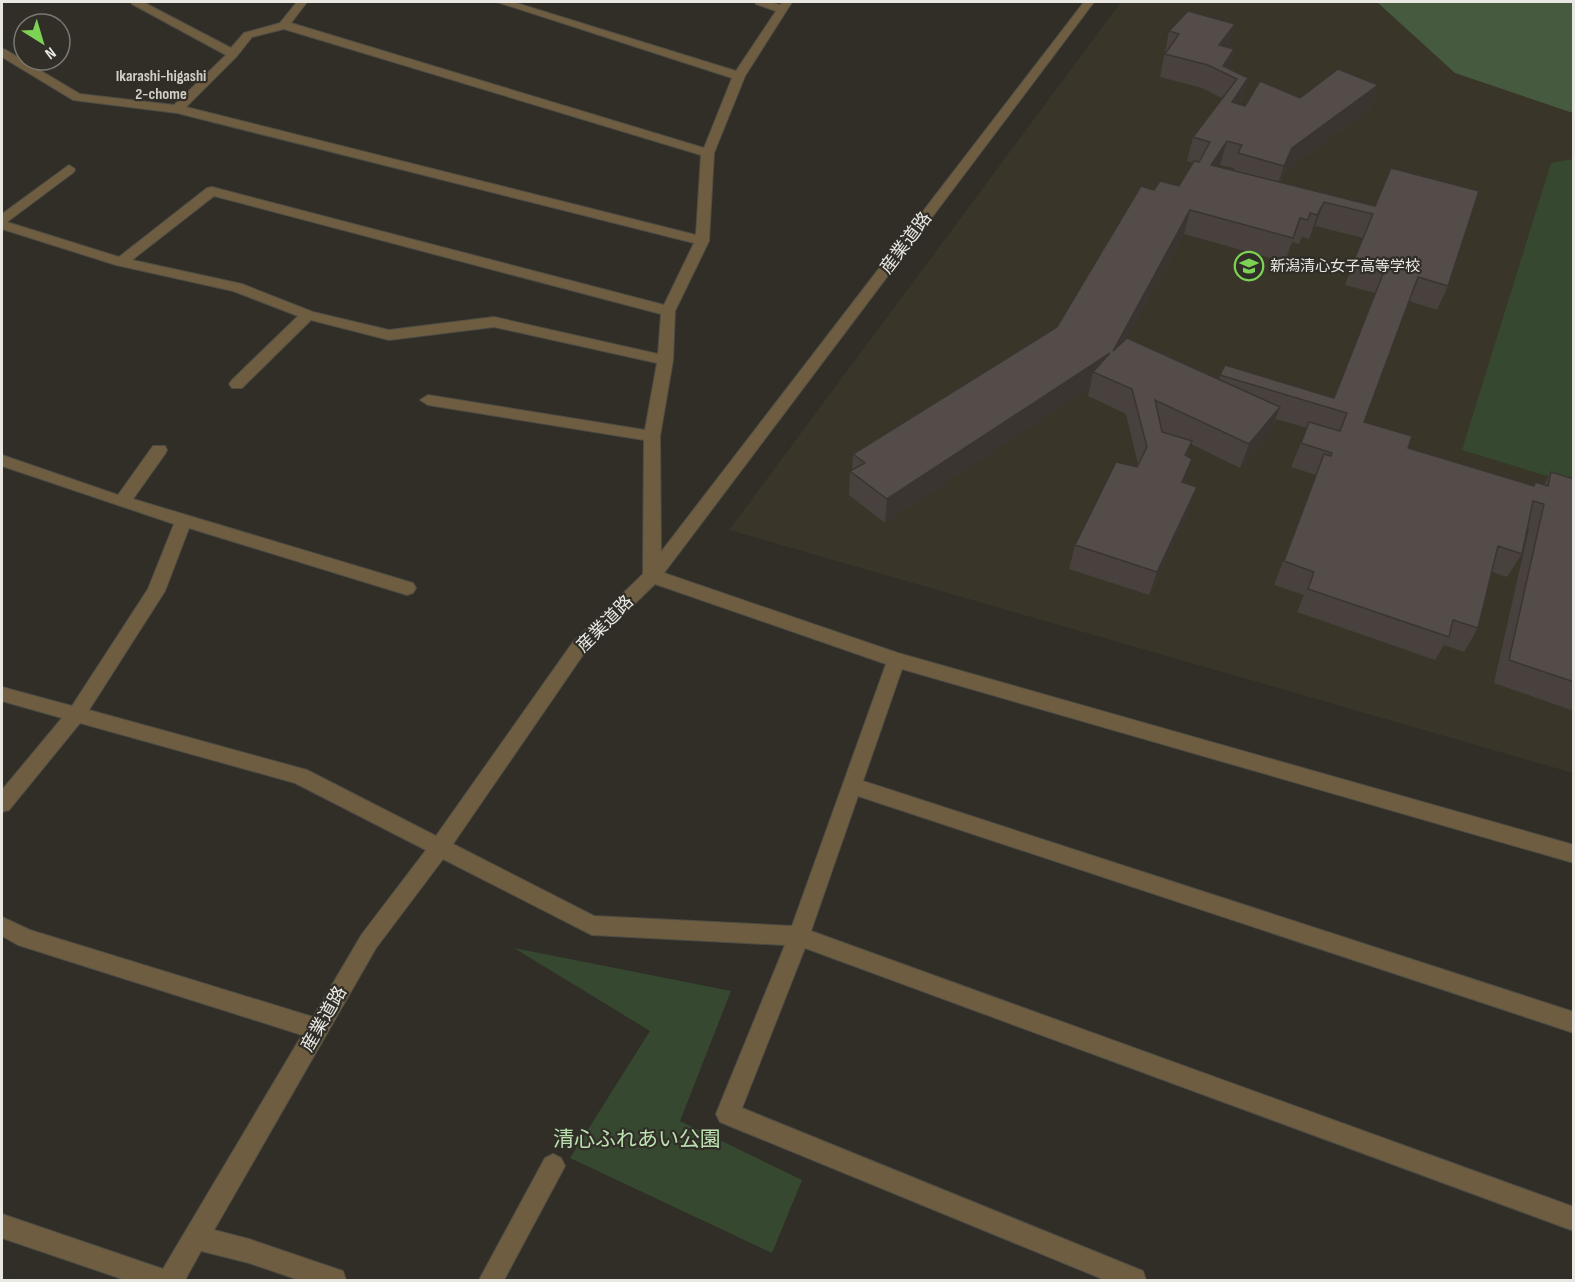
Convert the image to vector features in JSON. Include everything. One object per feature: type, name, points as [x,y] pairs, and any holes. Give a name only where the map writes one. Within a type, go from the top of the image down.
[{"type":"street","points":[[136,2],[233,54]]},
{"type":"street","points":[[284,25],[302,2]]},
{"type":"street","points":[[503,2],[739,76]]},
{"type":"street","points":[[760,2],[785,5],[739,76],[708,153],[702,241],[668,311],[665,360],[652,436],[652,576],[896,660],[1574,854]]},
{"type":"street","name":"産業道路","points":[[171,1281],[369,941],[439,848],[579,647],[652,576],[1089,2]]},
{"type":"street","points":[[177,109],[249,35],[284,25],[708,153]]},
{"type":"street","points":[[2,52],[77,97],[177,109],[702,241]]},
{"type":"street","points":[[2,223],[69,169]]},
{"type":"street","points":[[121,262],[212,191],[668,311]]},
{"type":"street","points":[[2,223],[121,262],[237,287],[308,315],[389,335],[494,322],[665,360]]},
{"type":"street","points":[[237,384],[308,315]]},
{"type":"street","points":[[428,400],[652,436]]},
{"type":"street","points":[[122,502],[159,450]]},
{"type":"street","points":[[2,460],[122,502],[407,588]]},
{"type":"street","points":[[2,804],[76,715],[156,591],[183,521]]},
{"type":"street","points":[[896,660],[799,936],[728,1114],[1134,1281]]},
{"type":"street","points":[[2,694],[300,776],[592,925],[799,936],[1574,1219]]},
{"type":"street","points":[[853,786],[1574,1023]]},
{"type":"street","points":[[2,926],[25,938],[318,1029]]},
{"type":"street","points":[[490,1281],[553,1166]]},
{"type":"street","points":[[2,1226],[159,1281]]},
{"type":"street","points":[[197,1238],[249,1251],[334,1281]]},
{"type":"shaded area","name":"新潟清心女子高等学校","points":[[1121,2],[1573,2],[1573,773],[729,530]]},
{"type":"green space","points":[[1377,2],[1573,2],[1573,113],[1455,73]]},
{"type":"green space","points":[[1573,159],[1573,484],[1462,450],[1551,163]]},
{"type":"green space","name":"清心ふれあい公園","points":[[514,948],[731,991],[680,1121],[802,1180],[772,1253],[570,1158],[650,1031]]},
{"type":"building","points":[[1188,11],[1235,24],[1219,45],[1234,49],[1223,66],[1248,78],[1232,102],[1245,106],[1260,81],[1300,98],[1338,69],[1378,85],[1292,148],[1284,166],[1238,153],[1242,145],[1227,141],[1211,165],[1375,206],[1391,168],[1479,191],[1448,286],[1418,277],[1364,422],[1412,436],[1408,448],[1534,486],[1535,482],[1548,486],[1551,472],[1574,479],[1574,682],[1509,660],[1544,504],[1533,501],[1522,554],[1498,546],[1478,628],[1453,620],[1449,637],[1308,589],[1314,572],[1284,561],[1324,454],[1331,456],[1332,453],[1301,443],[1309,422],[1340,431],[1347,413],[1220,375],[1225,365],[1334,398],[1385,269],[1354,260],[1373,214],[1324,202],[1317,215],[1310,213],[1308,220],[1300,218],[1293,238],[1190,210],[1113,351],[1127,338],[1280,407],[1249,444],[1155,400],[1162,432],[1192,441],[1185,455],[1192,459],[1182,482],[1197,487],[1157,572],[1075,545],[1116,462],[1137,467],[1147,447],[1132,389],[1093,372],[1110,353],[887,499],[850,471],[865,463],[853,454],[1057,327],[1141,186],[1154,190],[1160,181],[1179,186],[1194,161],[1199,162],[1210,142],[1193,137],[1237,79],[1208,65],[1165,54],[1179,34],[1169,31]]},
{"type":"place","name":"新潟清心女子高等学校","points":[[1249,266]]},
{"type":"district","name":"Ikarashi-higashi 2-chome","points":[[161,85]]}]
